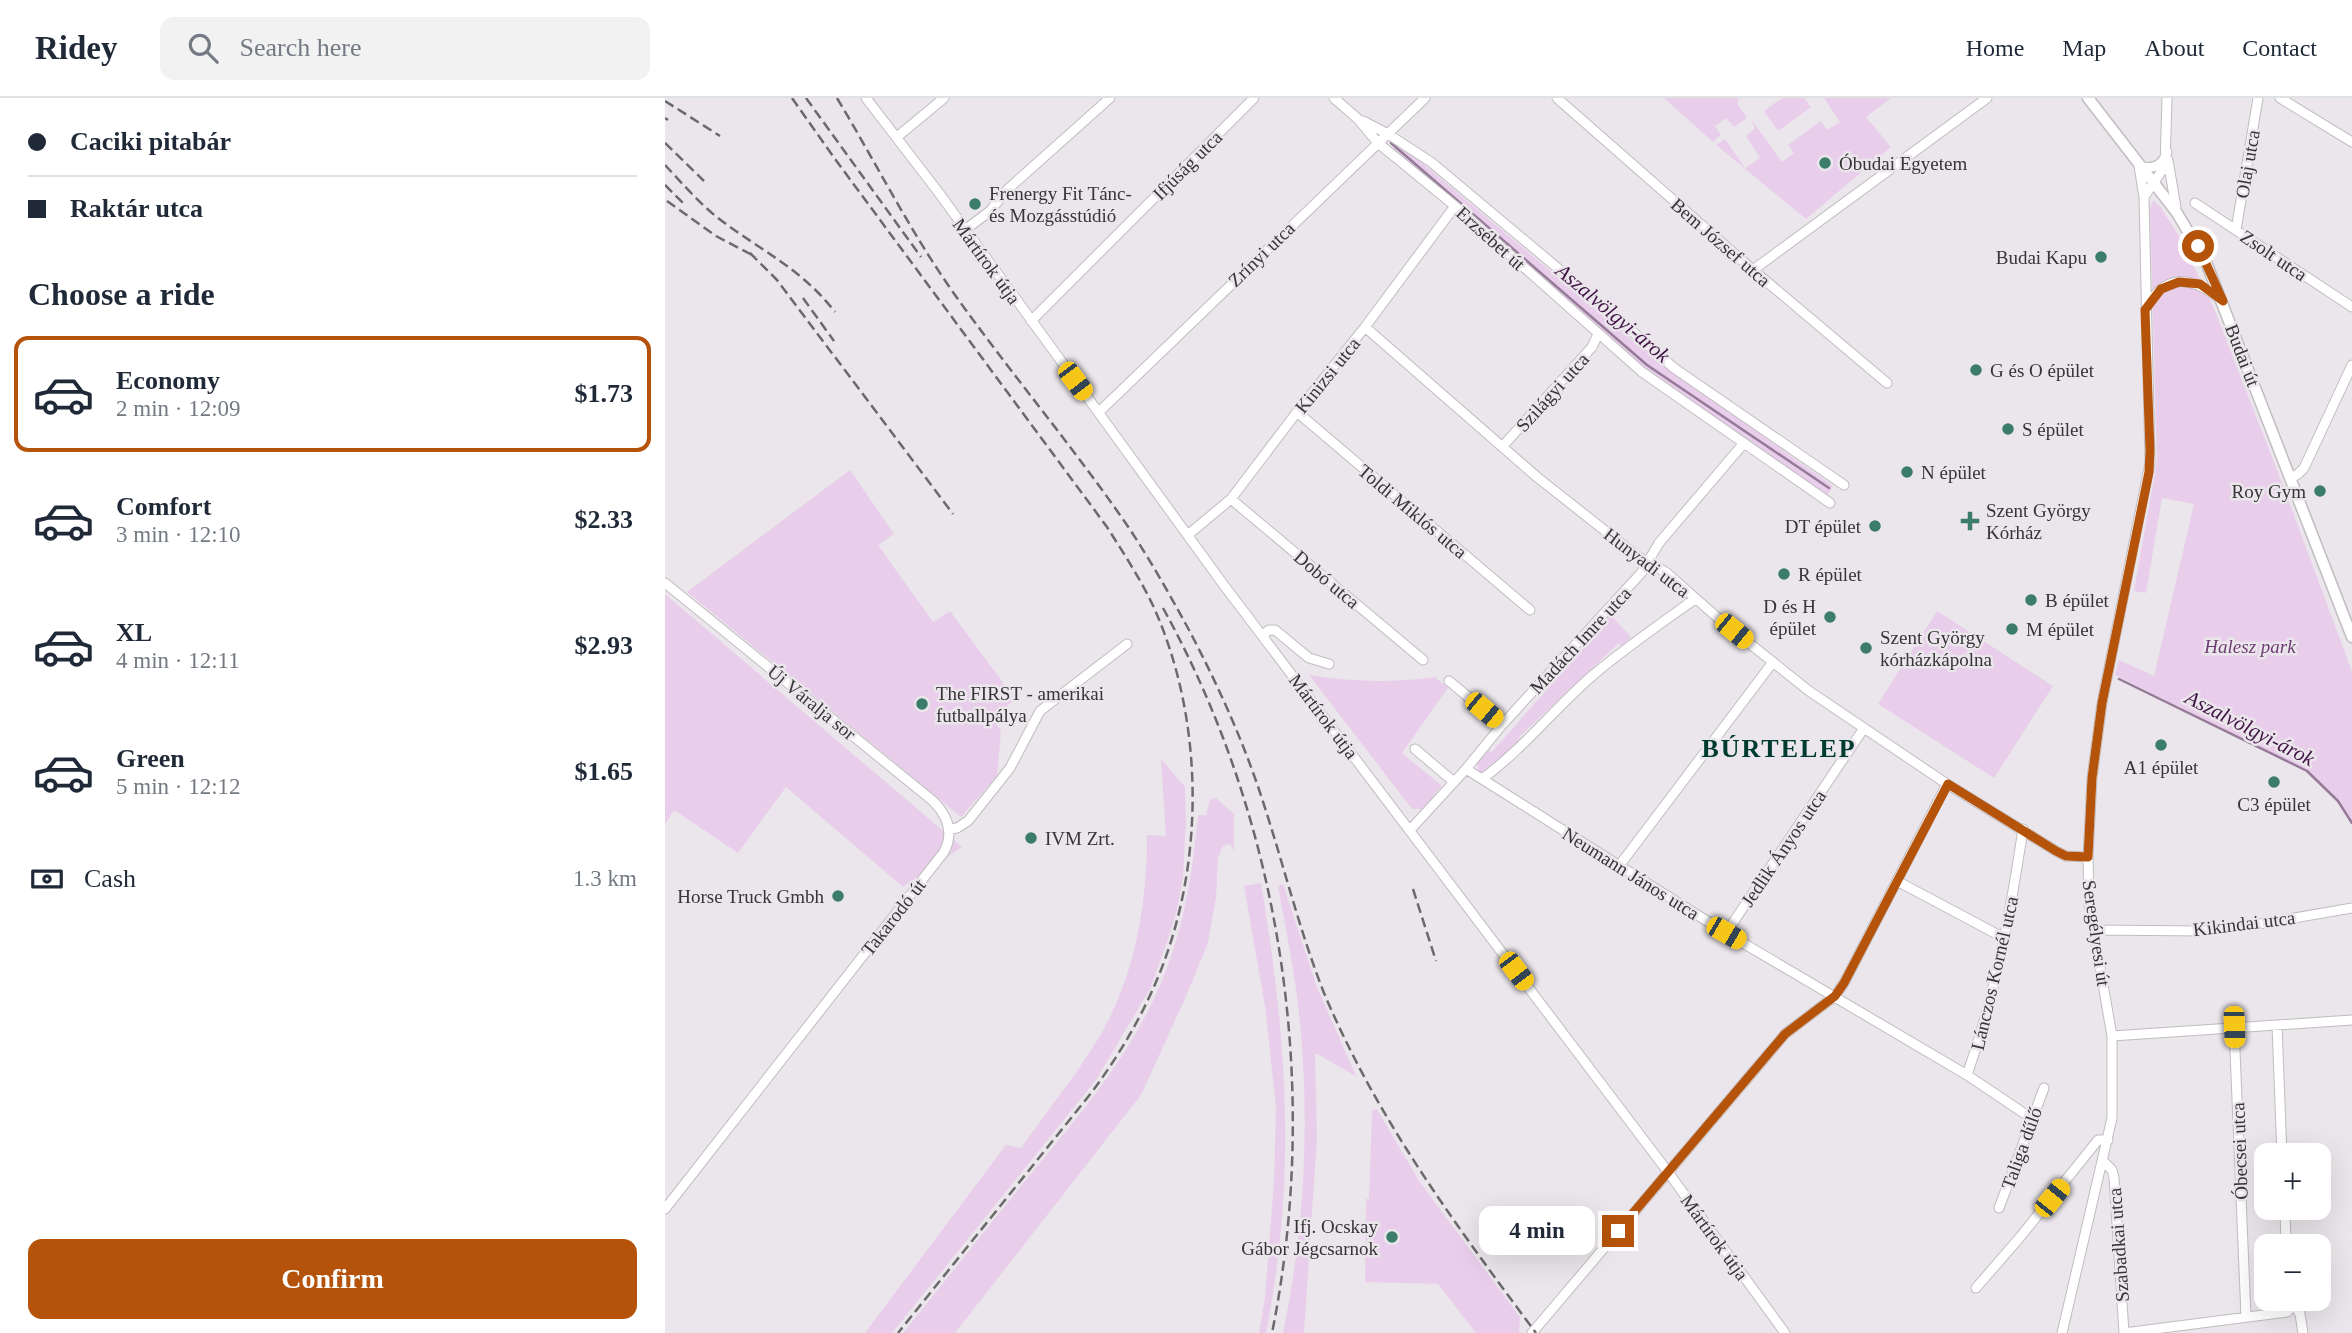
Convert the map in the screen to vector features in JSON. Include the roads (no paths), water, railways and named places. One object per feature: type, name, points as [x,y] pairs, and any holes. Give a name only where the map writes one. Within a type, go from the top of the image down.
[{"type":"main road","name":"Budai út","points":[[2088,98],[2177,214],[2198,246],[2223,301],[2352,637]]},
{"type":"street","name":"Mártírok útja","points":[[866,98],[1263,635],[1668,1172],[1785,1333]]},
{"type":"street","points":[[897,137],[944,98]]},
{"type":"street","points":[[965,230],[990,211],[1008,189],[1110,98]]},
{"type":"street","name":"Ifjúság utca","points":[[1031,321],[1254,98]]},
{"type":"street","name":"Erzsébet út","points":[[1334,98],[1358,119],[1378,143],[1454,206],[1650,379],[1830,503]]},
{"type":"street","name":"Zrínyi utca","points":[[1099,412],[1426,98]]},
{"type":"street","name":"Bem József utca","points":[[1557,98],[1887,383]]},
{"type":"street","points":[[1753,270],[1987,98]]},
{"type":"street","points":[[2167,98],[2167,152],[2177,214]]},
{"type":"street","name":"Olaj utca","points":[[2236,230],[2258,98]]},
{"type":"street","points":[[2280,98],[2352,142]]},
{"type":"street","name":"Erzsébet út","points":[[1358,119],[1388,134],[1431,162],[1667,362],[1844,485]]},
{"type":"street","points":[[2139,166],[2156,166],[2163,162],[2167,152]]},
{"type":"street","points":[[2144,197],[2163,171],[2167,152]]},
{"type":"street","name":"Seregélyesi út","points":[[2062,1333],[2108,1140],[2113,1095],[2112,1036],[2089,904],[2088,857],[2092,778],[2102,703],[2149,472],[2144,197],[2139,166]]},
{"type":"street","name":"Zsolt utca","points":[[2195,204],[2352,307]]},
{"type":"street","name":"Kinizsi utca","points":[[1189,534],[1231,499],[1365,327],[1454,206]]},
{"type":"street","points":[[2145,310],[2161,289],[2179,282],[2200,284],[2223,301]]},
{"type":"street","name":"Hunyadi utca","points":[[1365,327],[1502,447],[1648,565],[1667,573],[1773,662],[1864,728],[1948,784],[2066,856],[2088,857]]},
{"type":"street","name":"Szilágyi utca","points":[[1502,447],[1592,347],[1598,334]]},
{"type":"street","points":[[2291,478],[2304,468],[2352,365]]},
{"type":"street","name":"Toldi Miklós utca","points":[[1297,412],[1530,610]]},
{"type":"street","name":"Madách Imre utca","points":[[1410,830],[1648,565],[1659,543],[1744,443]]},
{"type":"street","name":"Dobó utca","points":[[1231,499],[1423,660]]},
{"type":"street","name":"Új Váralja sor","points":[[665,583],[933,801],[945,815],[949,829]]},
{"type":"street","name":"Madách Imre utca","points":[[1482,779],[1519,748],[1590,678],[1695,599]]},
{"type":"street","points":[[1263,635],[1269,630],[1275,630],[1309,658],[1329,664]]},
{"type":"street","points":[[949,829],[957,828],[968,821],[1010,768],[1040,711],[1127,644]]},
{"type":"street","points":[[1619,866],[1773,662]]},
{"type":"street","points":[[1449,681],[1502,725]]},
{"type":"street","name":"Jedlik Ányos utca","points":[[1726,933],[1864,728]]},
{"type":"street","points":[[1415,749],[1454,782]]},
{"type":"street","points":[[1466,769],[1482,779]]},
{"type":"street","name":"Neumann János utca","points":[[1482,779],[1726,933],[1967,1075],[2031,1118]]},
{"type":"street","points":[[1532,1333],[1785,1034],[1835,996],[1948,784]]},
{"type":"street","name":"Takarodó út","points":[[665,1209],[944,852],[949,829]]},
{"type":"street","name":"Lánczos Kornél utca","points":[[1967,1075],[1985,1026],[2006,939],[2023,829]]},
{"type":"street","points":[[1897,880],[2006,939]]},
{"type":"street","name":"Kikindai utca","points":[[2094,930],[2204,931],[2352,908]]},
{"type":"street","points":[[2112,1036],[2352,1020]]},
{"type":"street","points":[[2277,1024],[2282,1143]]},
{"type":"street","name":"Óbecsei utca","points":[[2234,1027],[2246,1317]]},
{"type":"street","name":"Taliga dűlő","points":[[1999,1208],[2044,1088]]},
{"type":"street","points":[[1976,1288],[2098,1140],[2108,1140]]},
{"type":"street","name":"Szabadkai utca","points":[[2103,1161],[2112,1170],[2114,1178],[2124,1333]]},
{"type":"street","points":[[2124,1333],[2287,1311]]},
{"type":"street","points":[[2297,1311],[2303,1333]]},
{"type":"waterway","name":"Aszalvölgyi-árok","points":[[1391,143],[1647,365],[1829,488]]},
{"type":"waterway","name":"Aszalvölgyi-árok","points":[[2119,679],[2307,771],[2338,801],[2352,823]]},
{"type":"railway","points":[[792,98],[1107,527],[1126,557],[1155,610],[1171,654],[1183,700],[1190,748],[1193,796],[1184,892],[1172,938],[1142,1011],[1119,1053],[1092,1092],[898,1333]]},
{"type":"railway","points":[[806,98],[921,257]]},
{"type":"railway","points":[[837,98],[939,271],[1110,501],[1139,543],[1189,630],[1241,740],[1258,785],[1315,970],[1345,1039],[1368,1084],[1419,1169],[1536,1333]]},
{"type":"railway","points":[[665,101],[720,136]]},
{"type":"railway","points":[[665,143],[704,181]]},
{"type":"railway","points":[[665,165],[711,212],[808,283],[835,312]]},
{"type":"railway","points":[[665,185],[685,205]]},
{"type":"railway","points":[[667,201],[716,236],[756,257]]},
{"type":"railway","points":[[750,253],[777,280],[953,514]]},
{"type":"railway","points":[[803,298],[834,341]]},
{"type":"railway","points":[[1163,608],[1204,691],[1238,779],[1263,869],[1281,961],[1291,1054],[1293,1148],[1286,1241],[1272,1333]]},
{"type":"railway","points":[[1413,889],[1436,961]]},
{"type":"place","name":"Óbudai Egyetem","points":[[1825,163]]},
{"type":"place","name":"Frenergy Fit Tánc- és Mozgásstúdió","points":[[975,204]]},
{"type":"place","name":"Budai Kapu","points":[[2101,257]]},
{"type":"place","name":"G és O épület","points":[[1976,370]]},
{"type":"place","name":"S épület","points":[[2008,429]]},
{"type":"place","name":"N épület","points":[[1907,472]]},
{"type":"place","name":"Roy Gym","points":[[2320,491]]},
{"type":"place","name":"Szent György Kórház","points":[[1970,521]]},
{"type":"place","name":"DT épület","points":[[1875,526]]},
{"type":"place","name":"R épület","points":[[1784,574]]},
{"type":"place","name":"B épület","points":[[2031,600]]},
{"type":"place","name":"D és H épület","points":[[1830,617]]},
{"type":"place","name":"M épület","points":[[2012,629]]},
{"type":"place","name":"Szent György kórházkápolna","points":[[1866,648]]},
{"type":"place","name":"The FIRST - amerikai futballpálya","points":[[922,704]]},
{"type":"place","name":"A1 épület","points":[[2161,745]]},
{"type":"place","name":"C3 épület","points":[[2274,782]]},
{"type":"place","name":"IVM Zrt.","points":[[1031,838]]},
{"type":"place","name":"Horse Truck Gmbh","points":[[838,896]]},
{"type":"place","name":"Ifj. Ocskay Gábor Jégcsarnok","points":[[1392,1237]]},
{"type":"district","name":"BÚRTELEP","points":[[1779,748]]},
{"type":"park label","name":"Halesz park","points":[[2250,646]]}]
